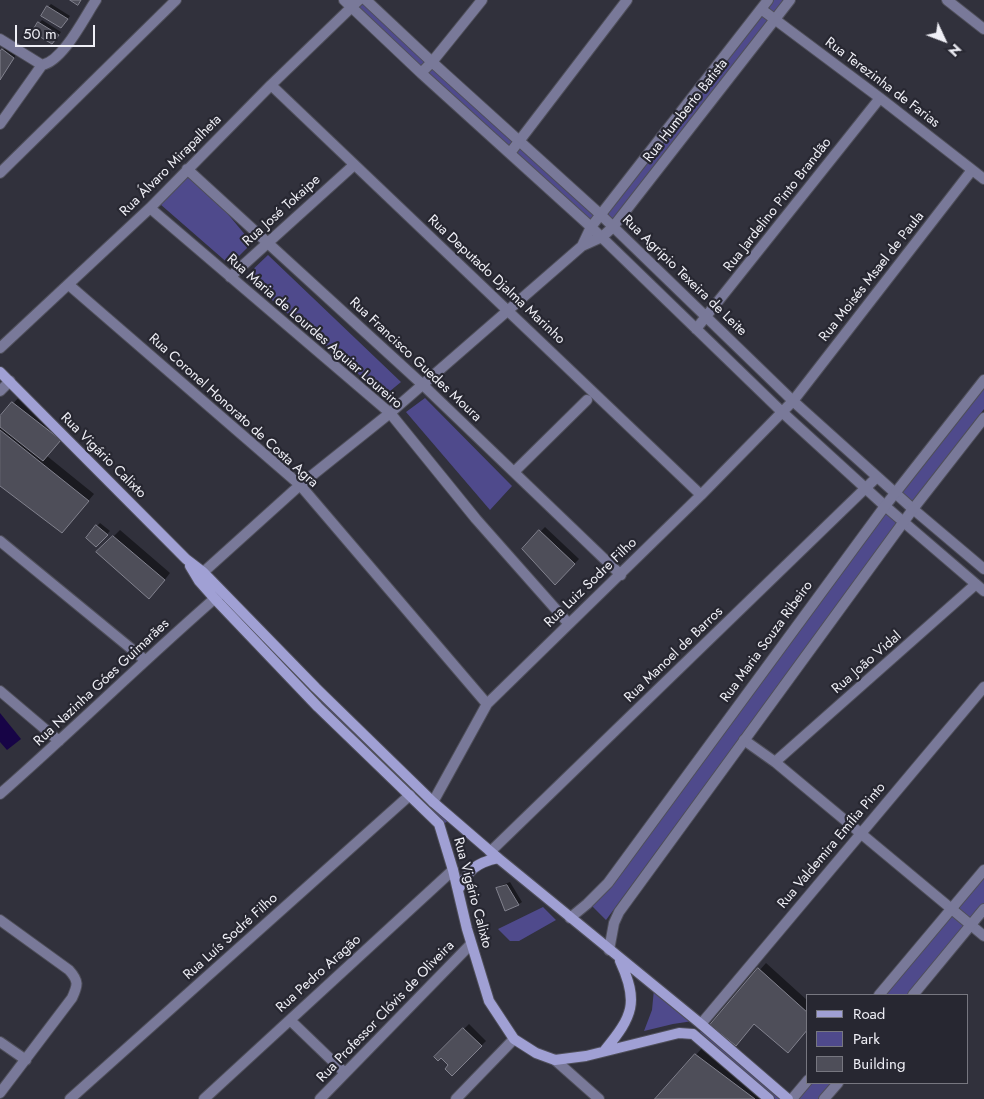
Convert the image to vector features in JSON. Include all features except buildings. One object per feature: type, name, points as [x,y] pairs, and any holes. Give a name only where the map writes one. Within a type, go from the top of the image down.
[{"type":"main road","name":"Rua Vigário Calixto","points":[[0,372],[186,560],[318,707],[439,824],[453,870],[471,944],[489,1001],[514,1039],[536,1053],[555,1060],[586,1056],[679,1033],[693,1034],[769,1099]]},
{"type":"main road","name":"Rua Vigário Calixto","points":[[219,596],[433,802],[494,855],[790,1099]]},
{"type":"main road","points":[[458,890],[466,875],[474,867],[494,855]]},
{"type":"main road","points":[[605,1050],[619,1033],[630,1014],[632,997],[628,980],[618,957]]},
{"type":"street","points":[[0,124],[42,65],[52,61],[61,54],[96,0]]},
{"type":"street","points":[[0,173],[176,0]]},
{"type":"street","points":[[344,0],[355,4],[421,73],[602,237],[782,412],[865,489],[980,587]]},
{"type":"street","name":"Rua Agrípio Texeira de Leite","points":[[366,0],[601,215],[793,401],[913,509],[984,569]]},
{"type":"street","points":[[421,73],[482,0]]},
{"type":"street","points":[[510,153],[627,0]]},
{"type":"street","name":"Rua Humberto Batista","points":[[582,246],[591,227],[768,0]]},
{"type":"street","name":"Rua Humberto Batista","points":[[582,246],[602,237],[613,227],[790,0]]},
{"type":"street","points":[[947,0],[984,29]]},
{"type":"street","name":"Rua Álvaro Mirapalheta","points":[[0,348],[150,208],[271,85],[355,4]]},
{"type":"street","name":"Rua Terezinha de Farias","points":[[761,9],[984,179]]},
{"type":"street","points":[[0,39],[42,65]]},
{"type":"street","name":"Rua Deputado Djalma Marinho","points":[[271,85],[701,495]]},
{"type":"street","name":"Rua Jardelino Pinto Brandão","points":[[696,329],[880,98]]},
{"type":"street","name":"Rua José Tokaipe","points":[[230,277],[354,164]]},
{"type":"street","name":"Rua Francisco Guedes Moura","points":[[187,169],[423,384],[620,575]]},
{"type":"street","name":"Rua Moisés Msael de Paula","points":[[793,401],[972,170]]},
{"type":"street","name":"Rua Maria de Lourdes Aguiar Loureiro","points":[[150,208],[390,413],[476,519],[568,623]]},
{"type":"street","points":[[200,575],[300,486],[390,413],[582,246]]},
{"type":"street","name":"Rua Coronel Honorato de Costa Agra","points":[[69,285],[300,486],[487,704]]},
{"type":"street","name":"Rua Maria Souza Ribeiro","points":[[570,918],[608,883],[885,506],[984,380]]},
{"type":"street","points":[[0,391],[10,381]]},
{"type":"street","points":[[514,472],[587,400]]},
{"type":"street","name":"Rua Luiz Sodre Filho","points":[[433,802],[487,704],[701,495],[793,401]]},
{"type":"street","points":[[609,950],[614,923],[619,912],[913,509],[984,418]]},
{"type":"street","name":"Rua Manoel de Barros","points":[[494,855],[877,477]]},
{"type":"street","points":[[0,541],[145,660]]},
{"type":"street","name":"Rua João Vidal","points":[[776,762],[980,587]]},
{"type":"street","name":"Rua Nazinha Góes Guimarães","points":[[0,794],[145,660],[219,596]]},
{"type":"street","name":"Rua Valdemira Emília Pinto","points":[[701,1024],[984,686]]},
{"type":"street","points":[[0,691],[59,741]]},
{"type":"street","points":[[744,740],[776,762],[984,936]]},
{"type":"street","name":"Rua Luís Sodré Filho","points":[[74,1098],[410,795]]},
{"type":"street","name":"Rua Pedro Aragão","points":[[204,1099],[453,870]]},
{"type":"street","points":[[880,994],[984,870]]},
{"type":"street","points":[[913,994],[984,909]]},
{"type":"street","points":[[0,920],[69,970],[77,980],[72,998],[0,1093]]},
{"type":"street","name":"Rua Professor Clóvis de Oliveira","points":[[320,1099],[471,944]]},
{"type":"street","points":[[290,1020],[345,1073]]},
{"type":"street","points":[[456,1099],[514,1039]]},
{"type":"street","points":[[0,1042],[26,1060]]},
{"type":"street","points":[[555,1060],[599,1099]]},
{"type":"street","points":[[790,1099],[806,1082]]},
{"type":"street","points":[[824,1099],[837,1084]]},
{"type":"green space","points":[[363,0],[428,62],[421,69],[355,8]]},
{"type":"green space","points":[[773,0],[786,0],[775,15],[765,9]]},
{"type":"green space","points":[[762,13],[771,20],[614,221],[605,214]]},
{"type":"green space","points":[[431,66],[515,142],[510,149],[424,73]]},
{"type":"green space","points":[[520,144],[597,215],[590,223],[514,153]]},
{"type":"green space","points":[[189,176],[227,213],[252,243],[230,265],[160,204]]},
{"type":"green space","points":[[268,255],[401,382],[384,396],[245,277]]},
{"type":"green space","points":[[984,387],[984,409],[912,503],[901,492]]},
{"type":"green space","points":[[425,398],[512,486],[490,510],[406,412]]},
{"type":"green space","points":[[885,513],[898,522],[606,920],[591,905]]},
{"type":"green space","points":[[202,575],[450,820],[443,824],[368,752],[200,579]]},
{"type":"green space","points":[[984,874],[984,905],[971,921],[956,908]]},
{"type":"green space","points":[[543,907],[556,920],[519,941],[510,941],[498,929]]},
{"type":"green space","points":[[951,914],[968,925],[909,994],[884,994]]},
{"type":"green space","points":[[654,989],[693,1021],[644,1031],[652,1010]]},
{"type":"green space","points":[[703,1028],[788,1099],[773,1099],[700,1032]]},
{"type":"green space","points":[[808,1084],[833,1084],[820,1099],[798,1099]]},
{"type":"shaded area","points":[[0,713],[21,739],[7,750],[0,742]]}]
